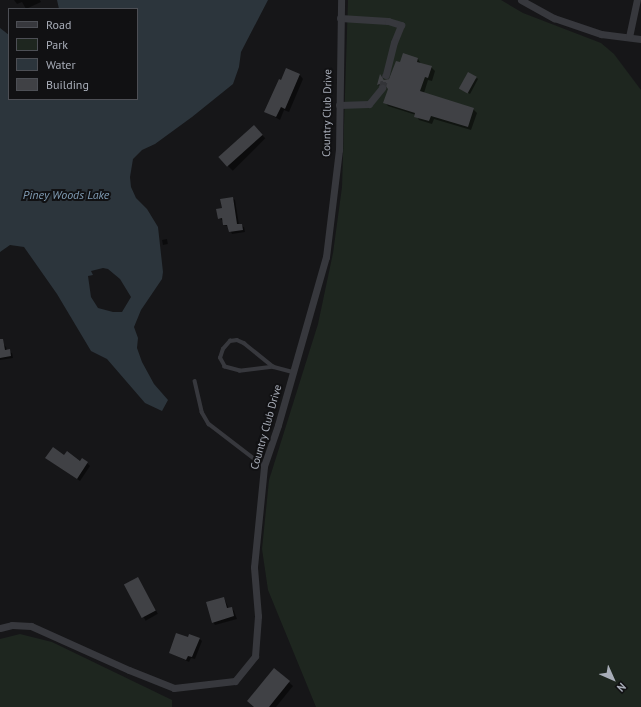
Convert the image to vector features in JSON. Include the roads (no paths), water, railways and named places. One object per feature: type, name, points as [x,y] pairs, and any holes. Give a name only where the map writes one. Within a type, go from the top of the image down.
[{"type":"street","name":"Country Club Drive","points":[[0,628],[12,625],[31,626],[129,670],[174,688],[235,681],[255,656],[258,616],[254,567],[264,466],[278,425],[326,257],[339,150],[341,0]]},
{"type":"street","points":[[520,0],[554,18],[601,34],[641,38]]},
{"type":"street","points":[[629,38],[637,0]]},
{"type":"street","points":[[340,18],[388,21],[401,25],[394,42],[386,75]]},
{"type":"street","points":[[339,104],[369,104],[382,88]]},
{"type":"lane","points":[[274,367],[244,343],[237,340],[230,341],[223,349],[220,358],[225,367],[240,371],[274,367],[293,372]]},
{"type":"lane","points":[[195,381],[202,412],[209,424],[226,439],[264,466]]},
{"type":"water","name":"Piney Woods Lake","points":[[57,0],[268,0],[241,52],[239,67],[233,84],[155,144],[142,150],[133,159],[130,177],[131,187],[136,198],[147,209],[158,227],[163,272],[162,279],[141,310],[134,327],[138,338],[137,348],[142,362],[154,384],[168,400],[162,411],[145,403],[107,359],[91,351],[57,294],[24,247],[10,245],[0,252],[0,28],[8,34],[8,100],[138,100],[138,8],[59,8]],"holes":[[[103,268],[108,269],[120,279],[131,297],[122,312],[113,312],[98,308],[91,297],[88,276],[93,275],[91,271]]]},
{"type":"tunnel","points":[[382,88],[386,75]]}]
